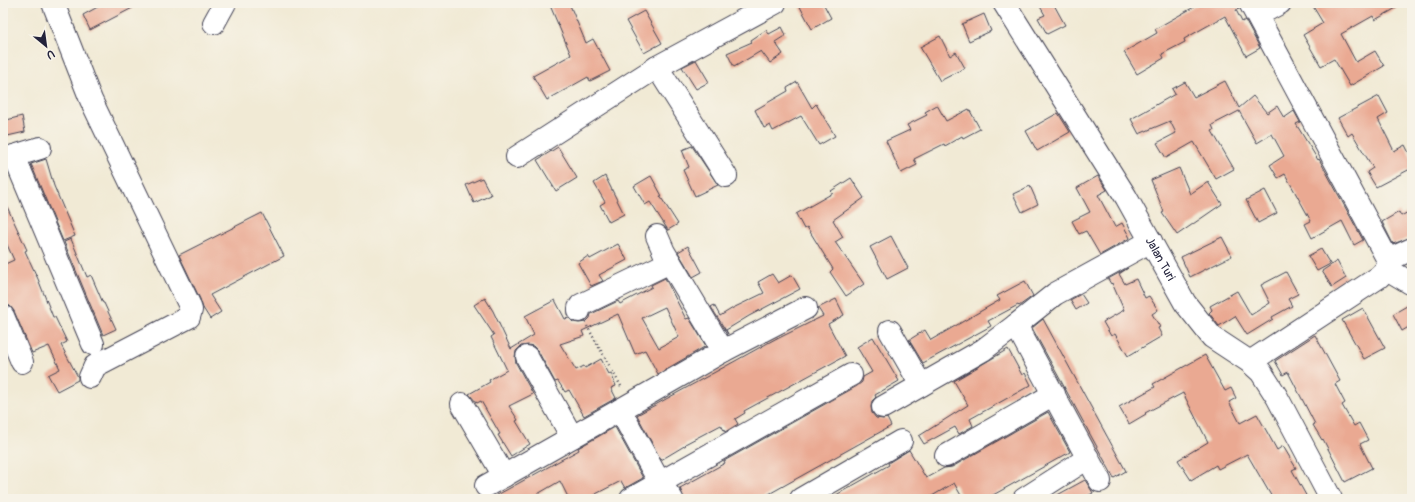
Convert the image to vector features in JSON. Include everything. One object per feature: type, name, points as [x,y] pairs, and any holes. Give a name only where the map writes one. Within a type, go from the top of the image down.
[{"type":"street","points":[[53,3],[91,100],[191,310],[189,317],[95,366],[90,377]]},
{"type":"street","points":[[214,22],[225,3]]},
{"type":"street","points":[[517,157],[657,68],[775,3]]},
{"type":"street","name":"Jalan Turi","points":[[1004,3],[1126,197],[1185,303],[1212,337],[1250,362],[1261,372],[1276,397],[1330,499]]},
{"type":"street","points":[[1280,3],[1254,9],[1387,265],[1412,284]]},
{"type":"street","points":[[657,68],[726,176]]},
{"type":"street","points":[[40,148],[9,158],[93,344]]},
{"type":"street","points":[[657,236],[670,262],[723,351]]},
{"type":"street","points":[[883,407],[983,350],[1055,294],[1151,241]]},
{"type":"street","points":[[1250,362],[1379,277],[1387,265],[1412,249]]},
{"type":"street","points":[[579,311],[581,305],[670,262]]},
{"type":"street","points":[[462,404],[495,481],[723,351],[806,308]]},
{"type":"street","points":[[3,316],[22,362]]},
{"type":"street","points":[[1016,325],[1100,481]]},
{"type":"street","points":[[890,331],[921,385]]},
{"type":"street","points":[[527,357],[572,437]]},
{"type":"street","points":[[631,499],[666,491],[851,375]]},
{"type":"street","points":[[946,456],[1054,394]]},
{"type":"street","points":[[626,407],[666,491]]},
{"type":"street","points":[[801,499],[901,441]]},
{"type":"street","points":[[1024,499],[1088,458]]},
{"type":"path","points":[[579,311],[626,407]]},
{"type":"building","points":[[105,3],[142,3],[90,30],[83,15]]},
{"type":"building","points":[[549,3],[569,3],[586,43],[593,39],[610,71],[590,81],[588,77],[547,100],[533,76],[571,55]]},
{"type":"building","points":[[798,3],[823,3],[831,18],[812,29]]},
{"type":"building","points":[[1038,3],[1053,3],[1065,25],[1047,34],[1038,18],[1045,15]]},
{"type":"building","points":[[1201,3],[1238,3],[1239,9],[1236,10],[1242,22],[1245,20],[1260,48],[1246,56],[1225,16],[1184,39],[1185,42],[1162,54],[1164,58],[1137,74],[1124,52],[1157,33],[1155,29]]},
{"type":"building","points":[[1311,3],[1405,3],[1375,20],[1373,16],[1341,34],[1356,62],[1375,51],[1384,66],[1350,86],[1334,59],[1321,66],[1303,35],[1323,23]]},
{"type":"building","points":[[644,11],[662,43],[644,53],[626,21]]},
{"type":"building","points":[[984,14],[991,31],[969,41],[962,24]]},
{"type":"building","points":[[782,27],[786,35],[775,42],[783,54],[770,63],[761,51],[734,67],[727,53],[752,42],[751,40],[766,30],[769,34]]},
{"type":"building","points":[[940,36],[950,56],[956,52],[965,68],[940,81],[920,47]]},
{"type":"building","points":[[696,60],[709,82],[696,89],[682,67]]},
{"type":"building","points":[[1225,81],[1239,108],[1253,96],[1267,113],[1277,106],[1284,118],[1294,111],[1300,122],[1296,124],[1318,160],[1319,159],[1363,240],[1354,245],[1342,221],[1312,238],[1305,224],[1311,221],[1285,174],[1278,178],[1270,165],[1284,156],[1272,134],[1257,143],[1239,111],[1212,125],[1214,130],[1212,131],[1234,169],[1216,179],[1194,142],[1166,158],[1157,143],[1176,133],[1170,121],[1139,134],[1131,119],[1175,94],[1172,89],[1185,82],[1194,97]]},
{"type":"building","points":[[797,82],[812,108],[816,104],[835,136],[819,145],[801,116],[773,131],[770,125],[764,128],[755,110],[788,91],[787,88]]},
{"type":"building","points":[[1379,96],[1388,113],[1378,119],[1394,151],[1405,145],[1412,159],[1412,168],[1376,187],[1367,172],[1373,168],[1352,133],[1348,136],[1338,118]]},
{"type":"building","points":[[937,105],[946,121],[969,109],[980,129],[963,138],[962,136],[945,146],[944,144],[914,159],[917,165],[901,173],[886,141],[910,130],[907,125],[927,115],[925,112]]},
{"type":"building","points":[[1058,113],[1070,132],[1037,151],[1026,131]]},
{"type":"building","points":[[22,116],[25,132],[3,137],[3,121]]},
{"type":"building","points":[[692,146],[718,185],[695,196],[683,170],[689,167],[682,150]]},
{"type":"building","points":[[558,147],[577,178],[556,191],[537,160]]},
{"type":"building","points":[[46,159],[54,186],[75,236],[63,241],[31,164]]},
{"type":"building","points":[[1179,168],[1190,194],[1208,182],[1222,204],[1177,235],[1162,213],[1164,212],[1151,180]]},
{"type":"building","points":[[605,176],[624,214],[609,222],[600,205],[605,202],[594,183]]},
{"type":"building","points":[[651,176],[662,196],[660,196],[678,224],[668,230],[650,202],[645,205],[634,186]]},
{"type":"building","points":[[1098,176],[1107,190],[1098,195],[1115,227],[1122,223],[1130,238],[1100,255],[1086,231],[1079,234],[1072,221],[1090,212],[1077,188]]},
{"type":"building","points":[[482,178],[491,195],[474,203],[466,185]]},
{"type":"building","points":[[851,178],[864,198],[833,220],[843,237],[835,242],[864,284],[846,296],[830,272],[833,269],[807,227],[804,229],[796,214],[833,193],[831,191]]},
{"type":"building","points":[[1030,186],[1038,204],[1022,212],[1013,194]]},
{"type":"building","points":[[1265,190],[1277,213],[1258,223],[1246,200]]},
{"type":"building","points":[[3,198],[27,250],[25,251],[53,317],[55,317],[67,342],[61,345],[78,377],[78,380],[57,391],[48,375],[60,369],[49,346],[32,353],[14,311],[10,306],[3,304],[3,265],[14,260],[3,236]]},
{"type":"building","points":[[1412,210],[1412,237],[1393,244],[1382,222],[1399,212],[1401,216]]},
{"type":"building","points":[[262,213],[284,256],[210,295],[221,312],[210,319],[203,308],[179,255]]},
{"type":"building","points":[[891,236],[908,268],[887,279],[870,247]]},
{"type":"building","points":[[1222,237],[1232,256],[1190,277],[1181,257]]},
{"type":"building","points":[[71,239],[87,277],[91,275],[116,329],[103,335],[64,242]]},
{"type":"building","points":[[618,244],[627,260],[599,275],[603,281],[591,286],[578,263],[588,256],[590,259]]},
{"type":"building","points":[[688,246],[702,272],[693,277],[678,252]]},
{"type":"building","points":[[1321,249],[1330,264],[1317,271],[1308,256]]},
{"type":"building","points":[[1337,261],[1346,278],[1332,287],[1322,271]]},
{"type":"building","points":[[1128,268],[1119,274],[1125,284],[1136,279],[1145,298],[1149,296],[1158,310],[1152,314],[1160,327],[1158,328],[1162,336],[1128,356],[1115,334],[1111,336],[1103,322],[1124,310],[1112,283],[1111,284],[1108,279]]},
{"type":"building","points":[[1286,272],[1298,294],[1288,299],[1292,306],[1272,317],[1273,319],[1247,335],[1235,316],[1219,326],[1209,313],[1212,310],[1210,306],[1237,291],[1251,315],[1270,303],[1261,285]]},
{"type":"building","points":[[772,274],[778,283],[792,275],[800,289],[726,330],[728,334],[711,307],[714,305],[720,316],[764,293],[758,282]]},
{"type":"building","points":[[665,278],[686,319],[689,318],[706,346],[658,374],[645,350],[635,354],[618,314],[582,331],[584,336],[560,344],[576,370],[584,366],[585,368],[601,359],[609,374],[611,373],[616,386],[611,388],[616,398],[584,416],[569,390],[565,392],[558,381],[555,382],[538,351],[533,346],[521,346],[516,351],[516,363],[533,394],[509,406],[530,444],[511,456],[498,435],[500,434],[481,401],[477,403],[469,394],[507,370],[491,337],[494,335],[474,305],[485,298],[493,311],[511,349],[534,335],[525,316],[555,300],[565,319],[569,318],[573,322],[579,323],[586,322],[590,318],[591,314],[618,301],[620,304],[652,287],[651,285]],"holes":[[[665,307],[679,337],[659,348],[642,318]]]},
{"type":"building","points":[[1025,281],[1033,296],[1019,306],[1018,305],[988,321],[991,326],[923,363],[909,340],[925,330],[931,340],[1000,300],[997,296]]},
{"type":"building","points":[[1081,294],[1087,303],[1076,310],[1070,300]]},
{"type":"building","points":[[836,299],[844,315],[828,324],[845,356],[744,411],[745,413],[735,419],[738,424],[725,432],[721,425],[685,444],[686,445],[661,460],[637,415],[777,338],[823,316],[818,308]]},
{"type":"building","points":[[1412,303],[1412,325],[1402,331],[1393,314]]},
{"type":"building","points":[[1363,308],[1385,348],[1364,359],[1342,320]]},
{"type":"building","points":[[1043,319],[1126,471],[1114,478],[1032,328]]},
{"type":"building","points":[[1315,335],[1340,381],[1335,384],[1345,403],[1342,405],[1354,426],[1359,423],[1368,440],[1360,444],[1372,468],[1345,482],[1323,439],[1322,440],[1313,425],[1315,424],[1288,372],[1283,375],[1275,361]]},
{"type":"building","points":[[873,337],[899,381],[875,395],[876,397],[872,401],[872,413],[876,418],[887,418],[891,426],[760,499],[684,499],[680,488],[862,382],[863,377],[872,372],[857,347]]},
{"type":"building","points":[[1008,349],[1022,375],[1025,373],[1031,385],[970,419],[973,426],[959,434],[955,427],[924,444],[919,436],[968,405],[954,381]]},
{"type":"building","points":[[1205,355],[1225,391],[1231,388],[1236,398],[1229,402],[1240,423],[1257,414],[1277,450],[1283,446],[1296,468],[1292,470],[1308,499],[1273,499],[1247,454],[1218,469],[1216,465],[1191,480],[1178,460],[1208,442],[1183,393],[1145,413],[1146,414],[1129,424],[1119,407],[1155,387],[1153,384]]},
{"type":"building","points":[[1048,412],[1070,452],[986,499],[963,499],[954,483],[927,499],[829,499],[889,465],[888,463],[909,450],[926,478],[944,468],[952,467]]},
{"type":"building","points":[[615,427],[643,478],[625,488],[621,481],[586,499],[569,499],[560,481],[529,499],[490,499],[579,450],[578,448]]},
{"type":"building","points":[[1085,480],[1093,493],[1082,499],[1050,499]]}]
